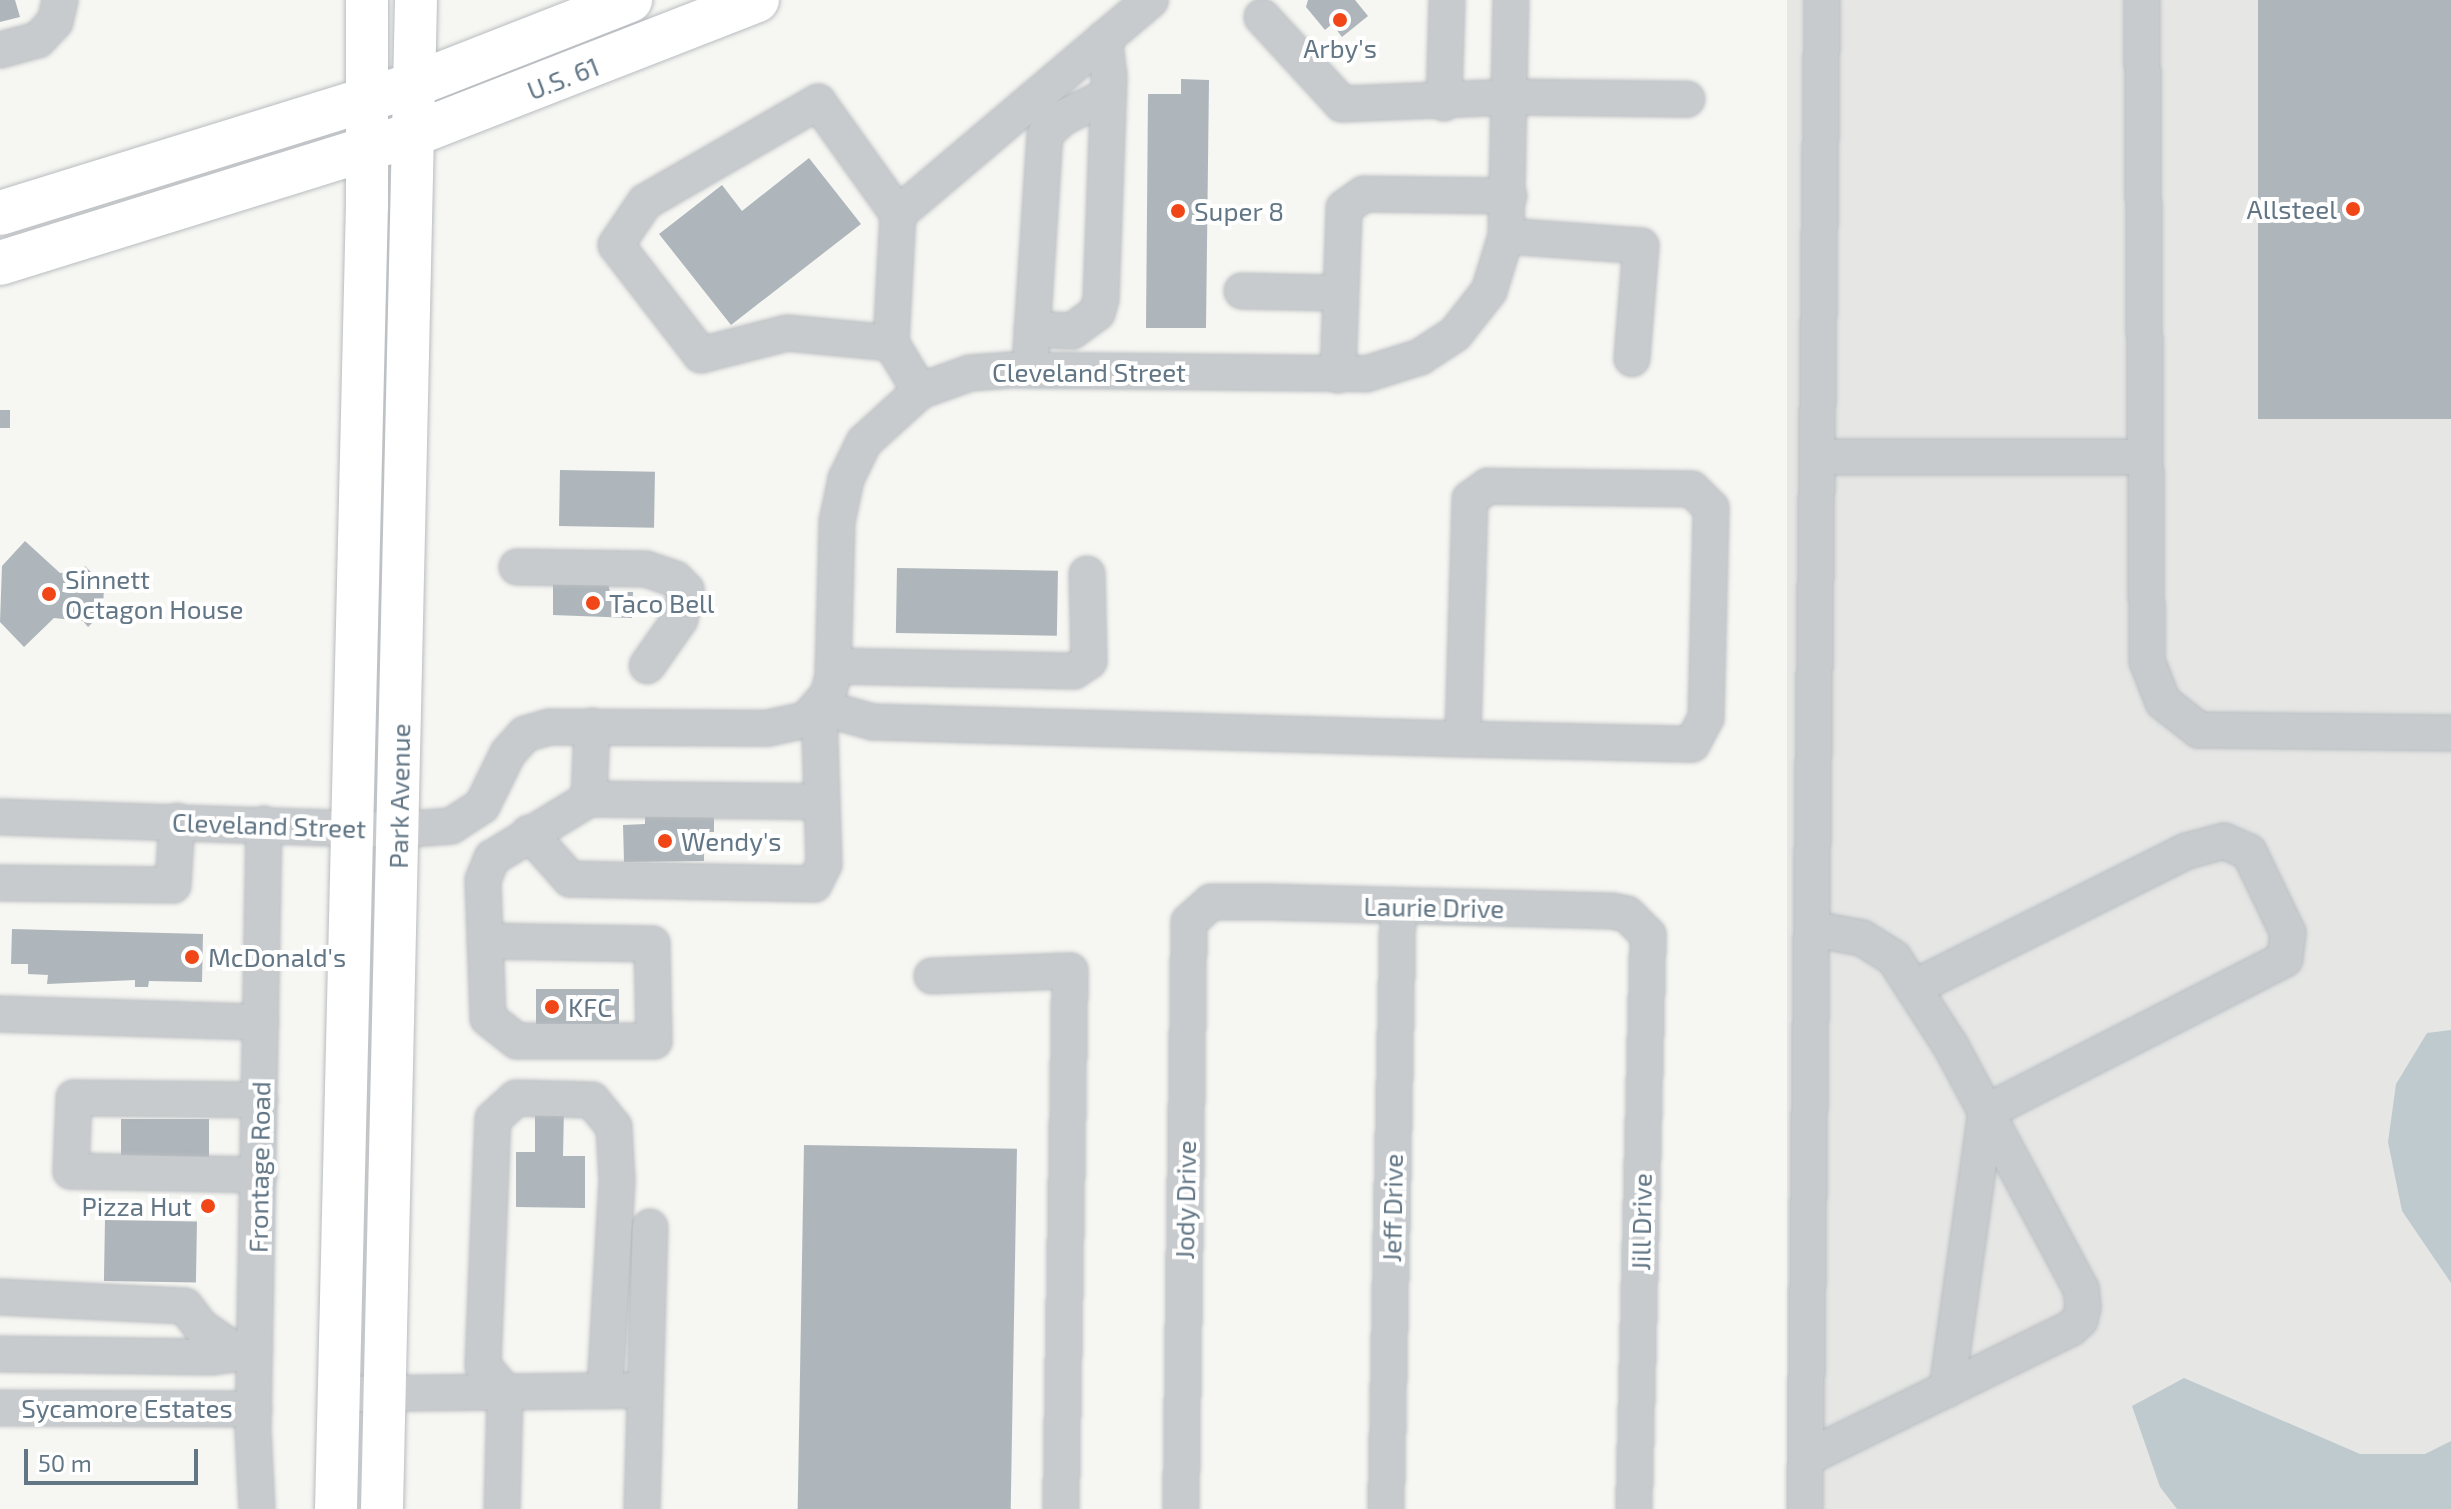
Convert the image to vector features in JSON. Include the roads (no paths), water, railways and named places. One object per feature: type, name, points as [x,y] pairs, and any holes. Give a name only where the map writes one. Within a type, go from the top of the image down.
[{"type":"highway","name":"U.S. 61","points":[[0,213],[416,84],[630,0]]},
{"type":"highway","name":"U.S. 61","points":[[0,263],[368,150],[757,0]]},
{"type":"main road","name":"Park Avenue","points":[[336,1509],[368,150],[367,0]]},
{"type":"main road","name":"Park Avenue","points":[[382,1509],[416,0]]},
{"type":"street","points":[[0,50],[38,40],[55,22],[60,0]]},
{"type":"street","points":[[898,214],[1150,0]]},
{"type":"street","points":[[1444,103],[1447,0]]},
{"type":"street","name":"Cleveland Street","points":[[0,817],[399,830],[451,826],[469,818],[525,734],[550,727],[768,728],[806,720],[828,695],[833,666],[837,522],[846,479],[864,442],[920,391],[970,373],[1031,370],[1338,375],[1394,369],[1455,334],[1489,291],[1506,236],[1511,0]]},
{"type":"street","points":[[1805,1509],[1822,0]]},
{"type":"street","points":[[2142,0],[2147,661],[2163,702],[2199,730],[2451,733]]},
{"type":"street","points":[[1262,17],[1342,104],[1444,103],[1511,97],[1687,99]]},
{"type":"street","points":[[1032,329],[1072,331],[1097,313],[1107,96],[1104,38]]},
{"type":"street","points":[[1031,370],[1045,134],[1062,118],[1107,96]]},
{"type":"street","points":[[891,343],[787,333],[701,355],[616,245],[645,202],[818,102],[898,214],[891,343],[920,391]]},
{"type":"street","points":[[1338,375],[1344,208],[1364,194],[1509,196]]},
{"type":"street","points":[[1506,236],[1641,246],[1632,359]]},
{"type":"street","points":[[1242,291],[1341,293]]},
{"type":"street","points":[[1818,457],[2145,457]]},
{"type":"street","points":[[529,833],[570,879],[814,884],[824,864],[819,707],[844,718],[873,722],[1463,739],[1692,744],[1706,718],[1711,508],[1692,489],[1488,486],[1470,499],[1463,739]]},
{"type":"street","points":[[517,567],[646,569],[675,579],[686,590],[680,619],[647,666]]},
{"type":"street","points":[[833,666],[1074,671],[1089,661],[1087,574]]},
{"type":"street","points":[[589,799],[592,726]]},
{"type":"street","points":[[485,941],[652,944],[654,1041],[517,1041],[488,1018],[485,941],[483,880],[492,858],[589,799],[822,802]]},
{"type":"street","points":[[0,883],[173,885],[177,821]]},
{"type":"street","name":"Frontage Road","points":[[257,1509],[254,1409],[246,1351],[259,1175],[264,824]]},
{"type":"street","points":[[1913,988],[2187,851],[2224,841],[2249,852],[2288,933],[2285,959],[1986,1112]]},
{"type":"street","name":"Laurie Drive","points":[[1211,902],[1612,911],[1627,914],[1648,935]]},
{"type":"street","name":"Jody Drive","points":[[1181,1509],[1188,937],[1192,915],[1211,902]]},
{"type":"street","name":"Jeff Drive","points":[[1386,1509],[1398,907]]},
{"type":"street","points":[[1806,1458],[2071,1328],[2080,1320],[2083,1307],[2081,1289],[1986,1112],[1913,988],[1881,947],[1813,929]]},
{"type":"street","name":"Jill Drive","points":[[1634,1509],[1648,935]]},
{"type":"street","points":[[932,976],[1070,971],[1061,1509]]},
{"type":"street","points":[[0,1014],[261,1022]]},
{"type":"street","points":[[259,1175],[71,1171],[74,1098],[260,1100]]},
{"type":"street","points":[[502,1509],[505,1392],[483,1366],[493,1119],[516,1098],[592,1100],[614,1127],[617,1181],[605,1391]]},
{"type":"street","points":[[1947,1389],[1986,1112]]},
{"type":"street","points":[[642,1509],[650,1227]]},
{"type":"street","points":[[0,1297],[185,1306],[201,1327],[246,1351]]},
{"type":"street","points":[[0,1354],[212,1357],[246,1351]]},
{"type":"street","points":[[339,1394],[645,1390]]},
{"type":"street","name":"Sycamore Estates","points":[[0,1408],[254,1409]]},
{"type":"place","name":"Arby's","points":[[1340,20]]},
{"type":"place","name":"Allsteel","points":[[2353,209]]},
{"type":"place","name":"Super 8","points":[[1178,211]]},
{"type":"place","name":"Sinnett Octagon House","points":[[49,594]]},
{"type":"place","name":"Taco Bell","points":[[593,603]]},
{"type":"place","name":"Wendy's","points":[[665,841]]},
{"type":"place","name":"McDonald's","points":[[192,957]]},
{"type":"place","name":"KFC","points":[[552,1007]]},
{"type":"place","name":"Pizza Hut","points":[[208,1206]]}]
